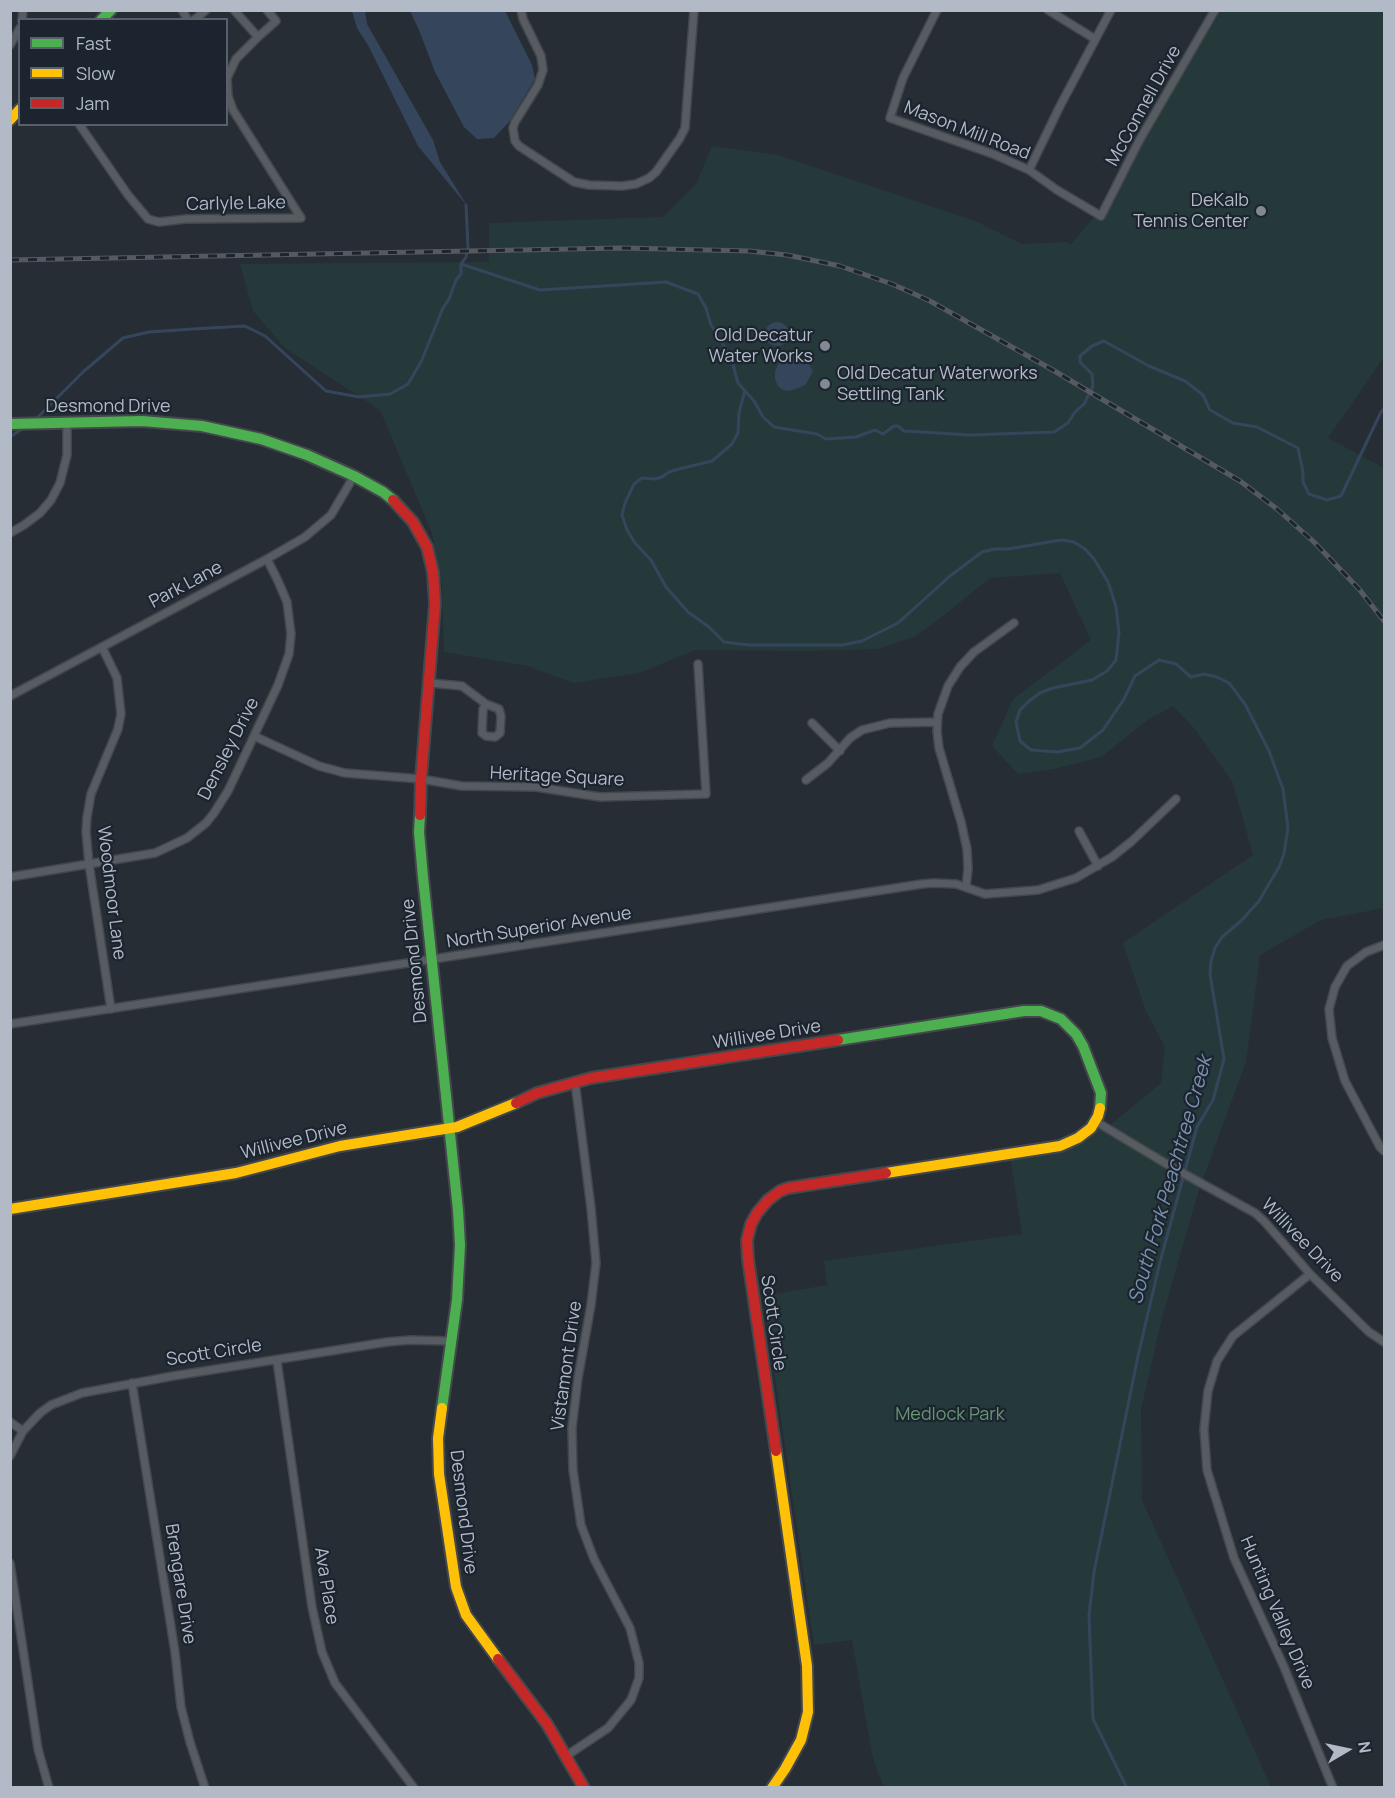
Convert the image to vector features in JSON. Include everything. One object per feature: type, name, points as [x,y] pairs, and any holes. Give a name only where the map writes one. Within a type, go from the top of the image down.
[{"type":"street","points":[[234,10],[258,37]]},
{"type":"street","name":"Carlyle Lake","points":[[228,76],[236,59],[276,21],[267,10]]},
{"type":"street","points":[[521,10],[541,56],[543,70],[538,86],[515,122],[513,128],[515,141],[519,146],[574,182],[622,186],[636,184],[656,172],[685,128],[694,10]]},
{"type":"street","name":"Mason Mill Road","points":[[937,10],[903,78],[890,118],[993,154],[1029,170],[1101,216]]},
{"type":"street","points":[[1048,10],[1095,39]]},
{"type":"street","points":[[1029,170],[1038,148],[1111,10]]},
{"type":"street","name":"McConnell Drive","points":[[1101,216],[1139,141],[1215,10]]},
{"type":"street","points":[[10,45],[18,31]]},
{"type":"street","name":"Carlyle Lake","points":[[80,126],[128,195],[148,219],[159,222],[186,219],[301,218],[238,120],[228,96]]},
{"type":"street","name":"Desmond Drive","points":[[10,424],[142,421],[212,428],[261,439],[295,450],[354,476],[383,492],[413,522],[427,547],[433,572],[435,604],[419,832],[460,1245],[459,1279],[439,1425],[439,1474],[456,1587],[466,1615],[547,1724],[584,1788]]},
{"type":"street","points":[[10,533],[40,513],[51,500],[60,483],[67,455],[67,424]]},
{"type":"street","name":"Park Lane","points":[[10,696],[305,537],[325,521],[354,476]]},
{"type":"street","name":"Densley Drive","points":[[10,877],[155,853],[175,845],[206,823],[222,802],[254,736],[282,675],[290,644],[291,623],[287,602],[267,559]]},
{"type":"street","points":[[966,886],[968,869],[966,838],[939,748],[937,722],[944,694],[953,675],[974,652],[1014,623]]},
{"type":"street","name":"Woodmoor Lane","points":[[102,647],[117,678],[121,714],[118,729],[95,784],[89,805],[86,831],[111,1009]]},
{"type":"street","name":"Heritage Square","points":[[421,779],[470,787],[536,787],[600,797],[706,794],[698,664]]},
{"type":"street","points":[[430,683],[462,686],[486,704],[499,709],[500,733],[495,736],[486,736],[482,733],[483,709],[486,704]]},
{"type":"street","points":[[806,780],[828,763],[856,733],[870,726],[900,722],[937,722]]},
{"type":"street","points":[[812,723],[840,751]]},
{"type":"street","points":[[254,736],[331,770],[361,775],[421,779]]},
{"type":"street","name":"North Superior Avenue","points":[[10,1024],[922,884],[945,883],[966,886],[972,891],[985,894],[1038,890],[1066,882],[1098,866],[1132,841],[1176,799]]},
{"type":"street","points":[[1079,831],[1098,866]]},
{"type":"street","points":[[1384,945],[1366,952],[1347,966],[1335,987],[1329,1009],[1332,1038],[1345,1081],[1380,1148],[1384,1151]]},
{"type":"street","name":"Willivee Drive","points":[[10,1209],[236,1173],[340,1146],[449,1129],[470,1123],[537,1093],[575,1082],[1024,1011],[1041,1011],[1061,1019],[1076,1034],[1083,1046],[1101,1093],[1100,1109],[1095,1121],[1152,1156],[1255,1213],[1310,1274],[1369,1332],[1384,1342]]},
{"type":"street","name":"Vistamont Drive","points":[[566,1756],[608,1728],[631,1700],[639,1678],[639,1663],[630,1628],[594,1559],[581,1525],[573,1470],[572,1428],[596,1263],[575,1082]]},
{"type":"street","name":"Scott Circle","points":[[772,1788],[801,1740],[808,1712],[808,1684],[806,1656],[747,1258],[747,1240],[753,1218],[768,1200],[788,1188],[1060,1146],[1078,1138],[1091,1128],[1095,1121]]},
{"type":"street","name":"Hunting Valley Drive","points":[[1310,1274],[1233,1336],[1217,1361],[1208,1391],[1204,1429],[1207,1470],[1234,1558],[1284,1667],[1333,1788]]},
{"type":"street","name":"Scott Circle","points":[[10,1456],[23,1431],[40,1413],[51,1405],[82,1393],[402,1340],[450,1341]]},
{"type":"street","name":"Ava Place","points":[[277,1361],[312,1606],[322,1652],[335,1683],[414,1788]]},
{"type":"street","name":"Brengare Drive","points":[[132,1383],[176,1652],[181,1707],[205,1788]]},
{"type":"street","points":[[10,1422],[23,1431]]},
{"type":"street","points":[[10,1563],[38,1749],[49,1788]]},
{"type":"green space","points":[[1221,11],[1384,11],[1384,357],[1328,438],[1384,468],[1384,908],[1321,920],[1260,955],[1246,1062],[1201,1184],[1108,1127],[1161,1083],[1165,1047],[1146,1011],[1123,943],[1253,855],[1233,783],[1194,728],[1173,706],[1146,721],[1101,757],[1054,769],[1018,774],[992,746],[1013,699],[1091,640],[1060,573],[990,578],[916,636],[878,649],[695,650],[639,673],[573,683],[528,666],[444,652],[442,585],[432,533],[380,410],[285,348],[253,311],[240,264],[489,262],[489,223],[663,217],[696,184],[712,146],[778,155],[975,221],[1022,244],[1067,242],[1070,245],[1101,209]]},
{"type":"green space","name":"Medlock Park","points":[[1095,1121],[1173,1172],[1200,1186],[1162,1318],[1141,1409],[1142,1500],[1271,1787],[884,1787],[873,1759],[852,1640],[814,1645],[763,1296],[827,1285],[824,1261],[1022,1234],[1010,1154],[1069,1143]]},
{"type":"water","points":[[352,11],[365,11],[367,24],[433,140],[440,162],[468,207],[418,146],[368,45],[357,28]]},
{"type":"water","points":[[410,11],[505,11],[532,65],[535,79],[509,122],[494,138],[477,139],[464,127],[435,72]]},
{"type":"water","points":[[777,322],[782,323],[788,329],[788,339],[782,345],[777,346],[772,345],[766,339],[765,334],[766,329],[772,323]]},
{"type":"water","points":[[792,354],[799,356],[802,362],[807,361],[813,371],[803,386],[790,391],[783,390],[778,386],[775,372],[779,362]]},
{"type":"waterway","name":"South Fork Peachtree Creek","points":[[461,264],[468,248],[466,205]]},
{"type":"waterway","points":[[461,264],[540,290],[666,282],[698,294],[706,308],[711,325],[731,357],[738,383],[754,401],[763,417],[774,427],[817,434],[826,439],[856,437],[875,430],[883,434],[894,426],[904,431],[970,435],[1054,432],[1068,423],[1084,404],[1093,386],[1092,374],[1080,362],[1080,356],[1092,346],[1104,341],[1149,366],[1185,381],[1203,395],[1210,410],[1233,423],[1257,427],[1298,448],[1303,482],[1309,494],[1327,500],[1341,496],[1384,409]]},
{"type":"waterway","points":[[35,420],[83,372],[123,338],[149,332],[245,326],[265,336],[326,391],[359,397],[390,394],[408,384],[421,362],[443,308],[461,274],[461,264]]},
{"type":"waterway","name":"South Fork Peachtree Creek","points":[[745,390],[739,413],[738,433],[732,444],[712,461],[669,472],[655,479],[642,478],[634,484],[622,515],[627,530],[635,543],[651,560],[666,587],[688,612],[709,627],[724,642],[749,645],[842,645],[862,641],[898,623],[950,576],[982,552],[1061,540],[1074,542],[1094,559],[1108,582],[1116,607],[1119,633],[1116,660],[1107,671],[1092,680],[1053,688],[1029,701],[1020,710],[1016,722],[1020,741],[1031,750],[1057,752],[1080,748],[1103,730],[1124,699],[1135,676],[1159,660],[1176,664],[1191,677],[1204,674],[1229,683],[1245,704],[1269,751],[1283,789],[1288,828],[1284,854],[1279,867],[1259,901],[1222,937],[1211,961],[1210,974],[1224,1059],[1213,1100],[1197,1127],[1160,1262],[1138,1356],[1094,1572],[1089,1615],[1093,1719],[1127,1788]]},
{"type":"waterway","points":[[10,437],[25,427]]},
{"type":"railway","points":[[10,260],[622,248],[749,251],[787,255],[840,266],[892,284],[930,301],[1051,369],[1240,481],[1277,509],[1314,542],[1359,589],[1384,621]]},
{"type":"traffic: fast","points":[[103,18],[111,10]]},
{"type":"traffic: fast","points":[[10,424],[142,421],[202,426],[261,439],[307,455],[354,476],[393,500]]},
{"type":"traffic: fast","points":[[420,815],[419,832],[423,877],[460,1245],[457,1300],[442,1408]]},
{"type":"traffic: fast","points":[[838,1040],[1024,1011],[1041,1011],[1061,1019],[1076,1034],[1101,1093],[1100,1108]]},
{"type":"traffic: slow","points":[[10,120],[18,111]]},
{"type":"traffic: slow","points":[[10,1209],[236,1173],[340,1146],[457,1127],[516,1103]]},
{"type":"traffic: slow","points":[[886,1173],[1060,1146],[1078,1138],[1091,1128],[1100,1108]]},
{"type":"traffic: slow","points":[[442,1408],[438,1438],[439,1474],[456,1587],[466,1615],[498,1659]]},
{"type":"traffic: slow","points":[[772,1788],[801,1740],[808,1712],[807,1666],[776,1451]]},
{"type":"traffic: jam","points":[[393,500],[413,522],[427,547],[433,572],[435,604],[420,815]]},
{"type":"traffic: jam","points":[[516,1103],[537,1093],[591,1078],[838,1040]]},
{"type":"traffic: jam","points":[[776,1451],[748,1259],[747,1240],[751,1224],[768,1200],[780,1191],[886,1173]]},
{"type":"traffic: jam","points":[[498,1659],[547,1724],[584,1788]]},
{"type":"place","name":"DeKalb Tennis Center","points":[[1261,211]]},
{"type":"place","name":"Old Decatur Water Works","points":[[825,346]]},
{"type":"place","name":"Old Decatur Waterworks Settling Tank","points":[[825,384]]}]
